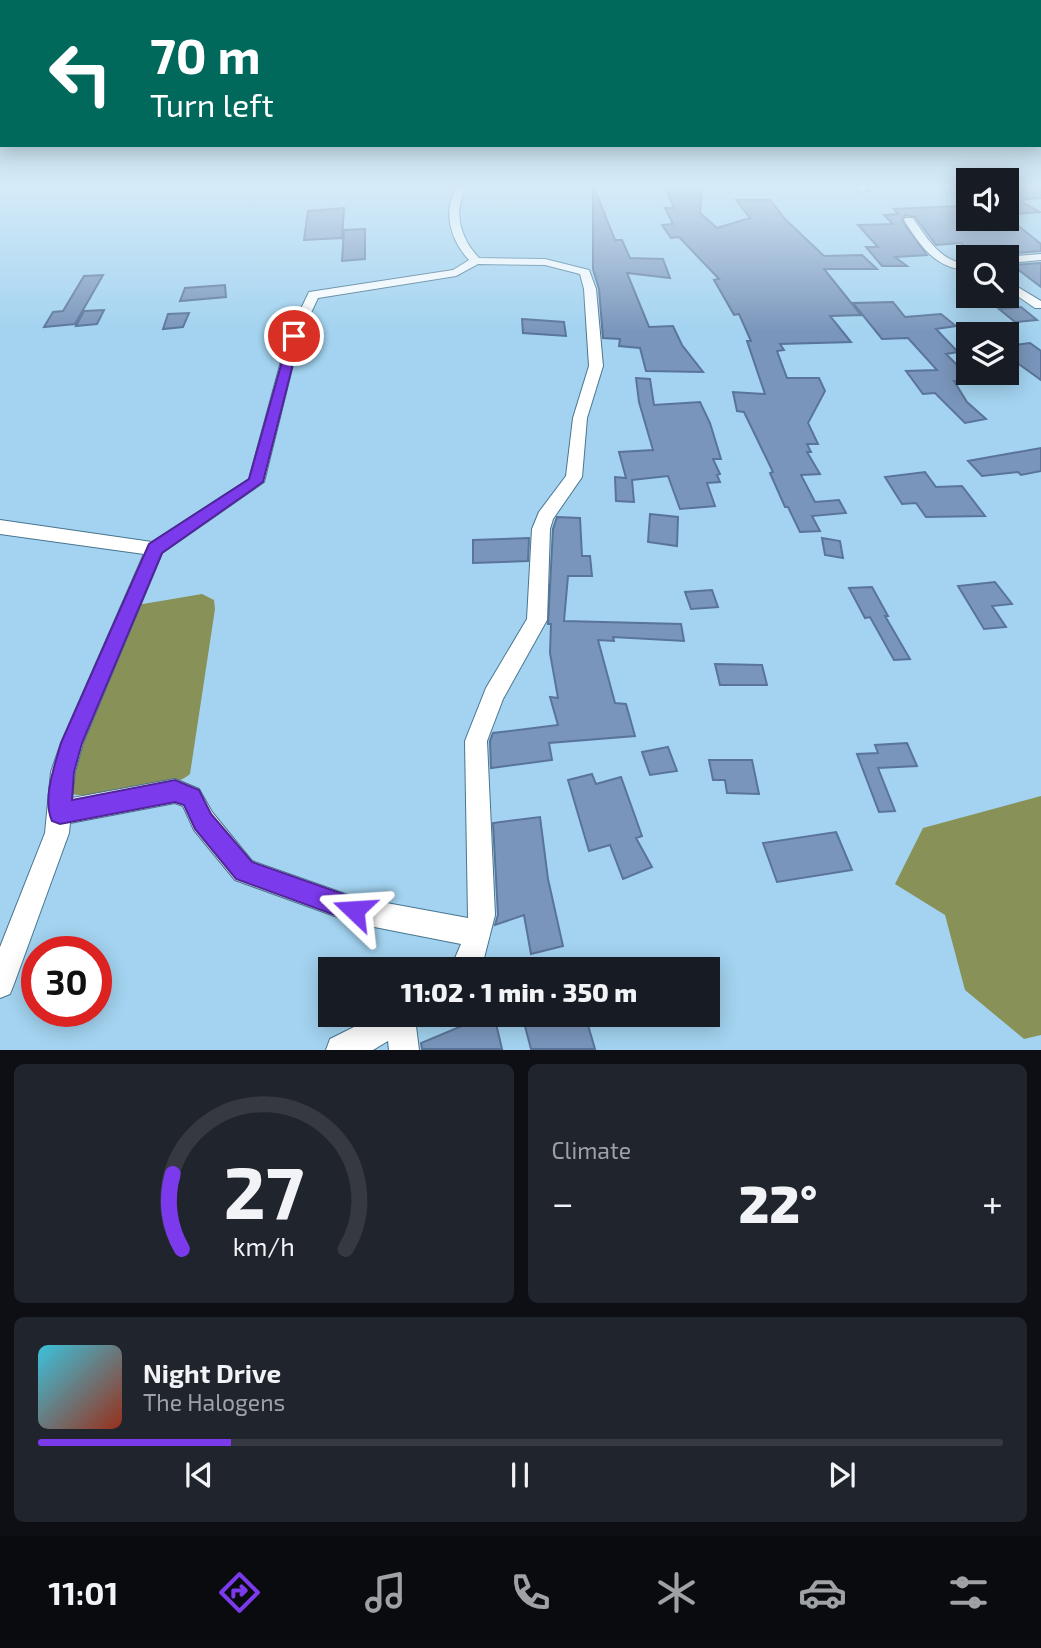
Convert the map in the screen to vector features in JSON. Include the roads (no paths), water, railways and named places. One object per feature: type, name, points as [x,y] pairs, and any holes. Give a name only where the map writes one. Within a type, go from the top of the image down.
[{"type":"street","points":[[459,234],[461,245],[476,261]]},
{"type":"street","points":[[918,234],[927,247],[951,266],[956,266]]},
{"type":"street","points":[[1019,259],[1041,257]]},
{"type":"street","points":[[0,984],[57,833],[63,772],[72,743],[155,549],[256,482],[294,336],[313,295],[456,273],[476,261],[551,262],[569,265],[585,272],[590,289],[596,366],[580,418],[574,477],[545,517],[541,529],[537,620],[494,695],[475,741],[482,915],[471,957]]},
{"type":"street","points":[[1019,292],[1039,305]]},
{"type":"street","points":[[0,527],[155,549]]},
{"type":"street","points":[[60,813],[175,791],[191,797],[203,821],[244,871],[354,910],[478,934]]},
{"type":"street","points":[[341,1049],[404,1028]]}]
